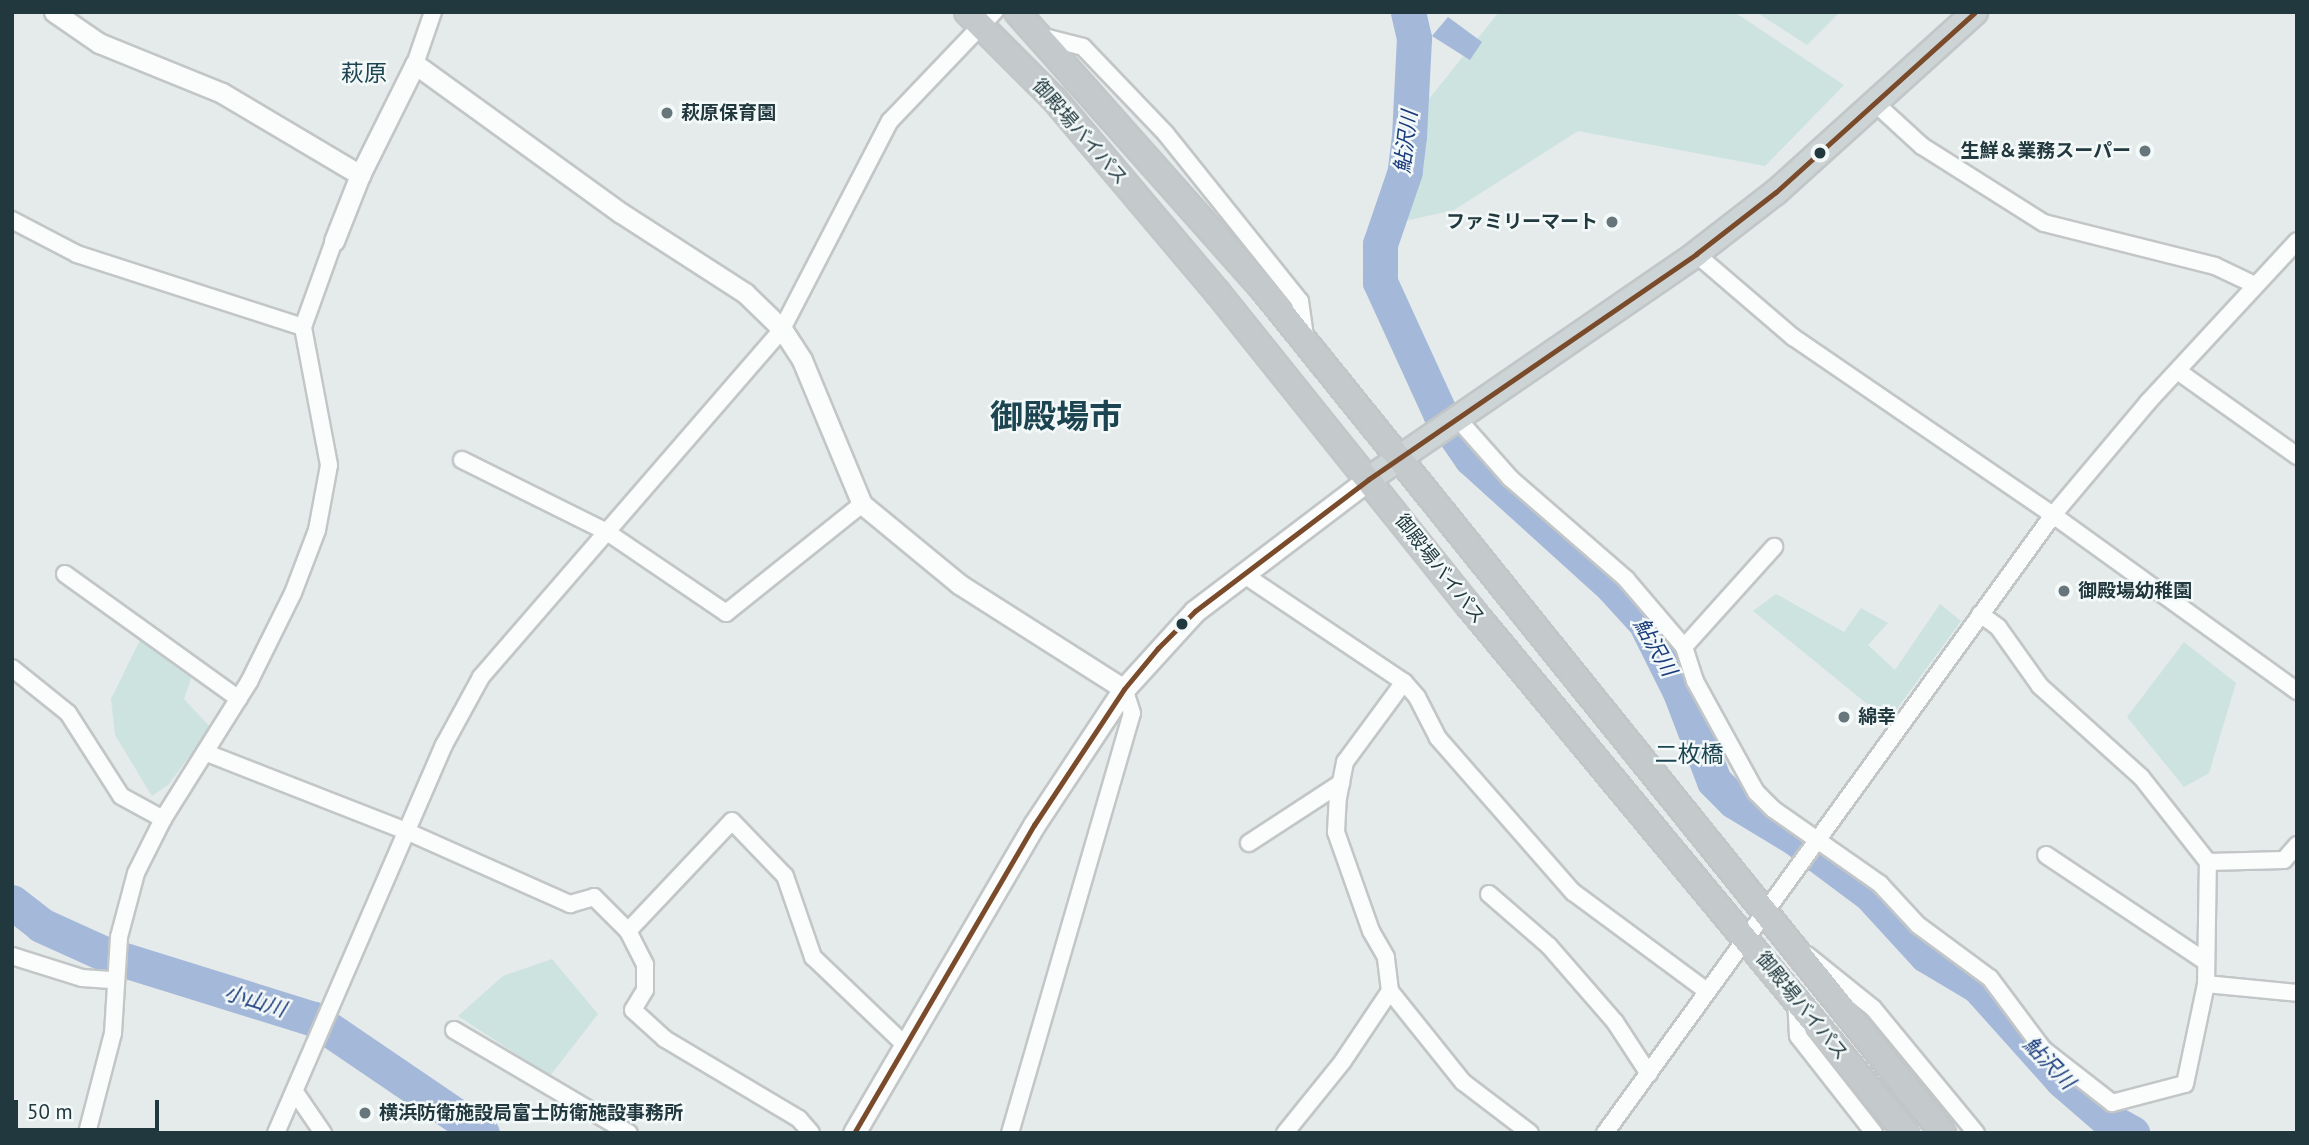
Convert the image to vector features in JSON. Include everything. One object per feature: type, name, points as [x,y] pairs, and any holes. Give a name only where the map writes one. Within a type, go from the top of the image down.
[{"type":"highway","name":"御殿場バイパス","points":[[1017,12],[1148,155],[1306,344],[1943,1133]]},
{"type":"highway","name":"御殿場バイパス","points":[[981,17],[1054,99],[1369,479],[1468,605],[1906,1133]]},
{"type":"main road","points":[[854,1133],[1034,825],[1124,690],[1195,611],[1399,457],[1696,254],[1776,192],[1975,12]]},
{"type":"street","points":[[54,12],[99,43],[222,93],[360,175]]},
{"type":"street","points":[[88,1133],[113,1033],[114,977],[119,937],[135,873],[163,819],[239,699],[293,593],[317,530],[329,465],[303,327],[360,175],[415,64],[434,13]]},
{"type":"street","points":[[276,1133],[444,745],[481,677],[782,329],[890,121],[981,17]]},
{"type":"street","points":[[415,64],[621,213],[745,293],[782,329],[802,360],[863,504],[959,584],[1124,690],[1132,713],[1010,1133]]},
{"type":"street","points":[[1875,103],[1922,146],[2044,223],[2215,266],[2255,285]]},
{"type":"street","points":[[12,220],[78,254],[303,327]]},
{"type":"street","points":[[1611,1131],[1707,991],[2053,515],[2255,285],[2297,241]]},
{"type":"street","points":[[1696,254],[1793,337],[2053,515],[2297,691]]},
{"type":"street","points":[[2179,372],[2297,456]]},
{"type":"street","points":[[1457,418],[1510,478],[1626,579],[1684,647],[1695,681],[1756,792],[1816,842],[1880,884],[1918,925],[1990,978],[2043,1049],[2112,1103],[2185,1084],[2206,984],[2208,862],[2141,777],[2040,686],[1998,627],[1980,614]]},
{"type":"street","points":[[462,460],[607,531],[726,613],[863,504]]},
{"type":"street","points":[[1684,647],[1774,547]]},
{"type":"street","points":[[1243,574],[1404,682],[1418,697],[1438,738],[1573,892],[1707,991]]},
{"type":"street","points":[[65,575],[239,699]]},
{"type":"street","points":[[12,668],[68,713],[121,796],[163,819]]},
{"type":"street","points":[[1404,682],[1345,762],[1336,832],[1371,931],[1386,957],[1390,991],[1463,1082],[1531,1133]]},
{"type":"street","points":[[207,753],[406,831],[570,904],[594,897],[628,931],[645,965],[646,990],[633,1010],[665,1040],[799,1119],[811,1133]]},
{"type":"street","points":[[1249,843],[1341,783]]},
{"type":"street","points":[[628,931],[732,821],[785,876],[813,957],[905,1045]]},
{"type":"street","points":[[2208,862],[2284,860],[2297,845]]},
{"type":"street","points":[[2046,855],[2205,961]]},
{"type":"street","points":[[1489,894],[1549,946],[1615,1022],[1649,1074]]},
{"type":"street","points":[[1790,944],[1834,972],[1873,1008],[1976,1133]]},
{"type":"street","points":[[12,956],[82,978],[114,977]]},
{"type":"street","points":[[2206,984],[2297,993]]},
{"type":"street","points":[[1285,1133],[1356,1043],[1390,991]]},
{"type":"street","points":[[1796,998],[1798,1036],[1874,1133]]},
{"type":"street","points":[[454,1030],[629,1133]]},
{"type":"street","points":[[295,1092],[323,1133]]},
{"type":"green space","points":[[1499,12],[1734,12],[1844,85],[1765,166],[1578,131],[1454,210],[1396,223],[1420,110]]},
{"type":"green space","points":[[1756,12],[1840,12],[1807,45]]},
{"type":"green space","points":[[1776,594],[1844,632],[1861,608],[1888,623],[1868,645],[1895,670],[1940,604],[1961,621],[1888,721],[1753,611]]},
{"type":"green space","points":[[142,636],[193,673],[184,699],[211,728],[168,785],[152,796],[115,735],[111,699]]},
{"type":"green space","points":[[2184,642],[2236,683],[2209,773],[2184,787],[2127,717]]},
{"type":"green space","points":[[552,959],[598,1014],[550,1076],[458,1016],[503,976]]},
{"type":"water","points":[[1448,17],[1482,42],[1470,60],[1432,36]]},
{"type":"waterway","name":"鮎沢川","points":[[1408,12],[1414,38],[1409,136],[1405,171],[1380,244],[1380,282],[1440,413],[1471,458],[1612,586],[1645,622],[1680,692],[1714,781],[1734,801],[1795,838],[1870,894],[1926,955],[1978,986],[2062,1080],[2107,1119],[2132,1133]]},
{"type":"waterway","name":"小山川","points":[[12,902],[41,925],[105,954],[314,1019],[482,1133]]},
{"type":"transit line","points":[[854,1133],[1034,825],[1124,689],[1158,648],[1195,611],[1369,479],[1696,254],[1776,192],[1975,12]]},
{"type":"place","name":"萩原保育園","points":[[667,113]]},
{"type":"place","name":"生鮮＆業務スーパー","points":[[2145,151]]},
{"type":"place","name":"ファミリーマート","points":[[1612,222]]},
{"type":"place","name":"御殿場幼稚園","points":[[2064,591]]},
{"type":"place","name":"綿幸","points":[[1844,717]]},
{"type":"place","name":"横浜防衛施設局富士防衛施設事務所","points":[[365,1113]]},
{"type":"district","name":"萩原","points":[[364,73]]},
{"type":"district","name":"御殿場市","points":[[1056,416]]},
{"type":"district","name":"二枚橋","points":[[1689,754]]}]
